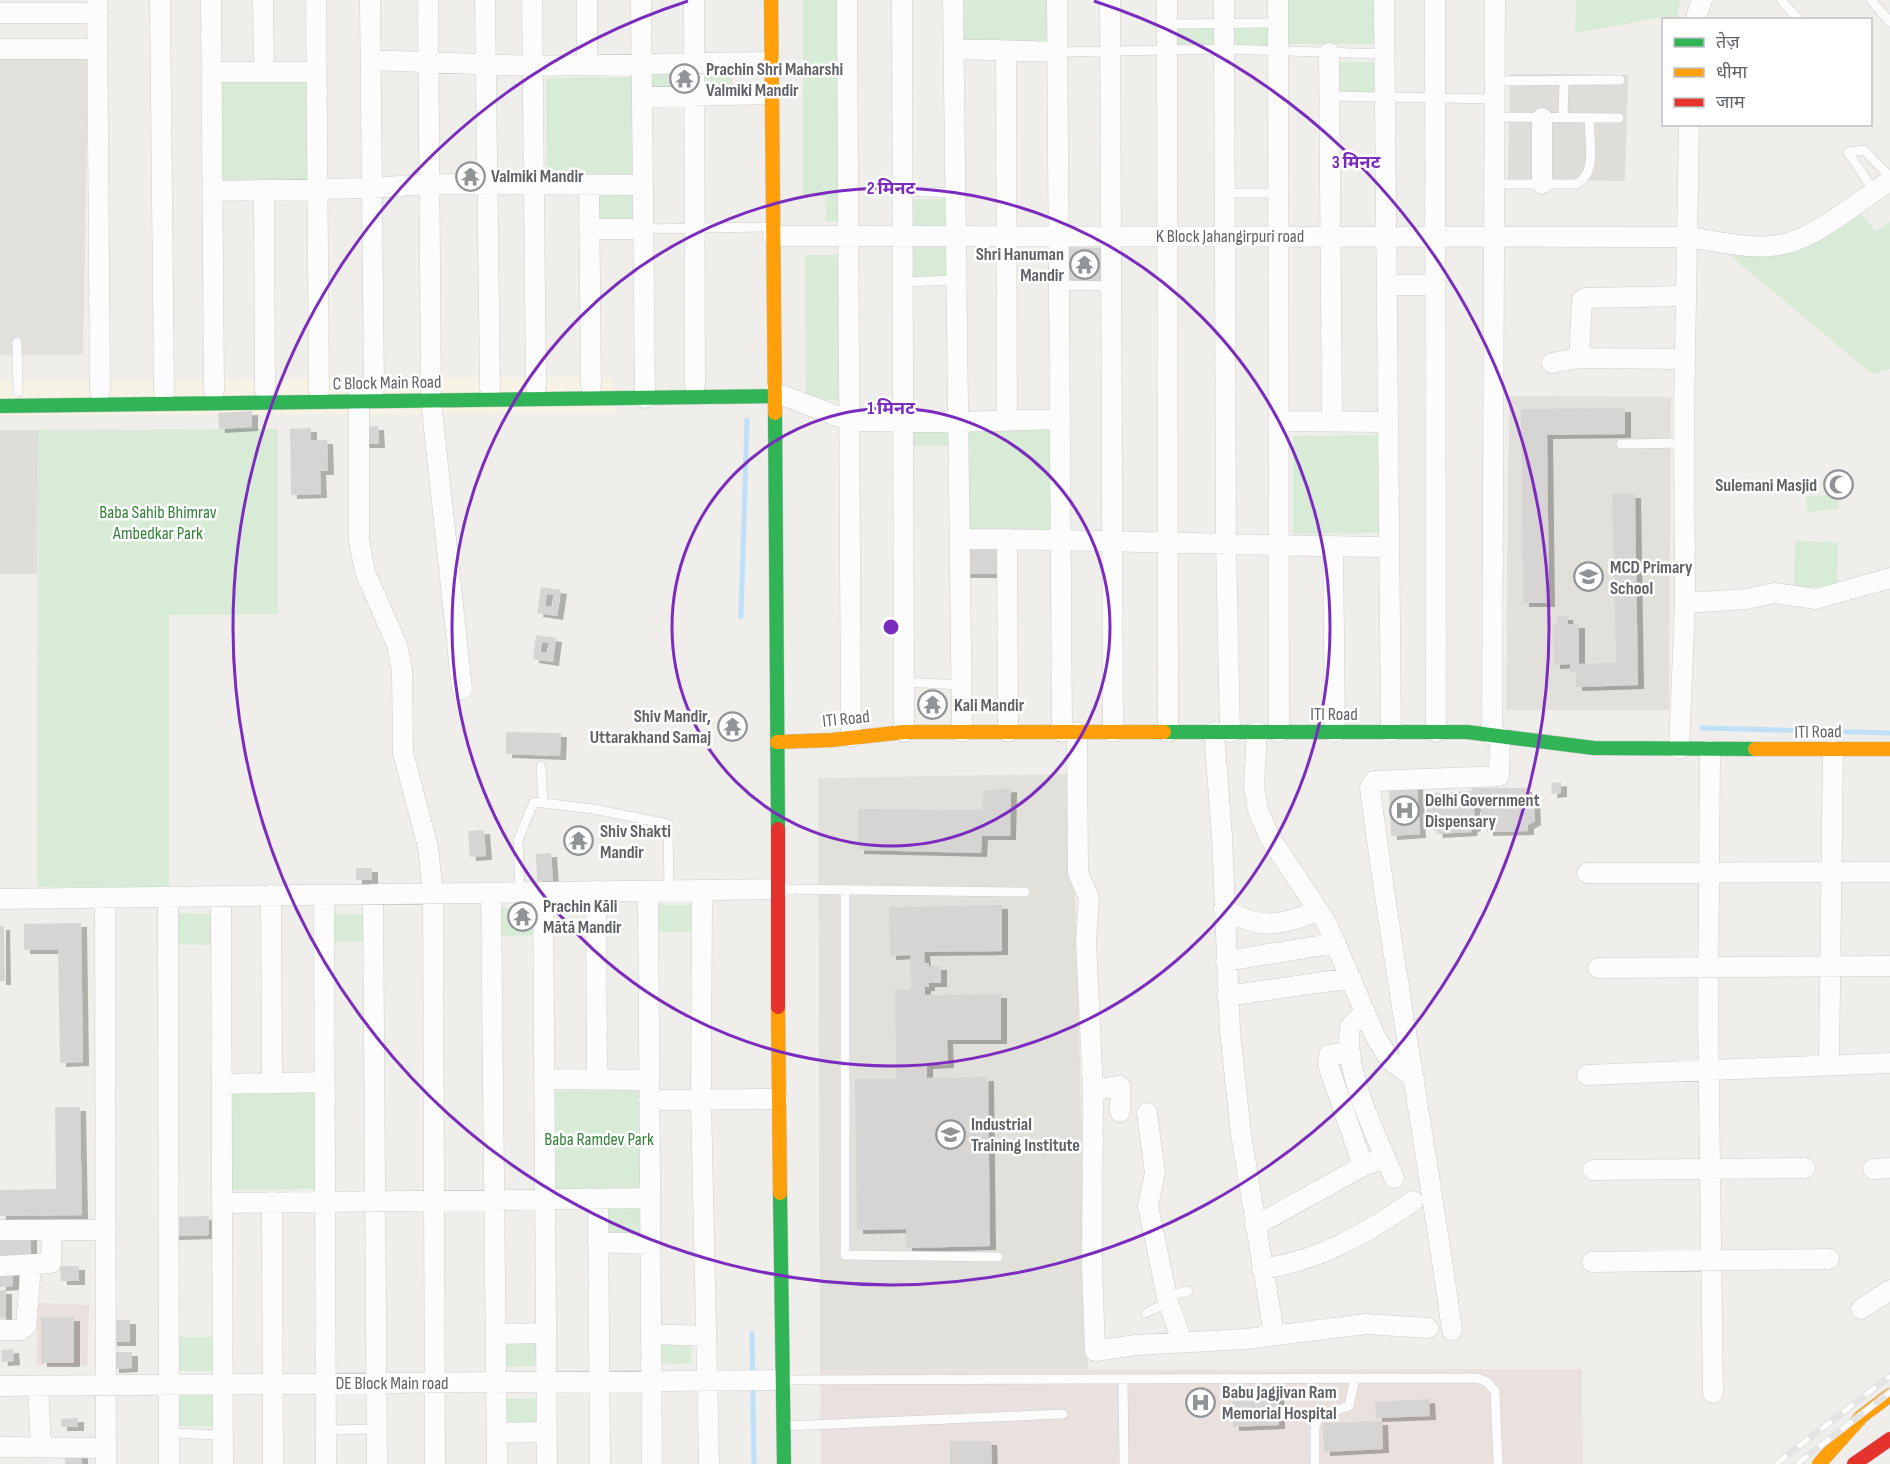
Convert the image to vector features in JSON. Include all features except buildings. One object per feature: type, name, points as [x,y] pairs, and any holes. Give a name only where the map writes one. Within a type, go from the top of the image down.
[{"type":"main road","points":[[771,0],[779,889],[778,1099],[784,1464]]},
{"type":"main road","name":"C Block Main Road","points":[[0,392],[319,390],[431,394],[490,387],[591,386],[645,392],[694,385],[774,391]]},
{"type":"main road","name":"C Block Main Road","points":[[0,406],[364,393],[774,391]]},
{"type":"main road","name":"ITI Road","points":[[777,741],[832,741],[904,732],[1436,732],[1496,736],[1594,748],[1890,749]]},
{"type":"main road","points":[[1819,1464],[1862,1416],[1890,1395]]},
{"type":"main road","points":[[1854,1464],[1890,1439]]},
{"type":"street","points":[[160,0],[164,392]]},
{"type":"street","points":[[211,0],[214,391]]},
{"type":"street","points":[[263,0],[264,72]]},
{"type":"street","points":[[316,0],[319,390]]},
{"type":"street","points":[[370,0],[372,188],[359,540],[365,572],[397,645],[402,670],[403,753],[428,847],[434,894],[435,1464]]},
{"type":"street","points":[[428,0],[431,394],[462,689]]},
{"type":"street","points":[[485,0],[490,387]]},
{"type":"street","points":[[532,0],[536,387]]},
{"type":"street","points":[[587,0],[587,65]]},
{"type":"street","points":[[641,0],[645,392]]},
{"type":"street","points":[[694,0],[694,385]]},
{"type":"street","points":[[847,0],[851,737]]},
{"type":"street","points":[[902,0],[904,732]]},
{"type":"street","points":[[953,0],[962,732]]},
{"type":"street","points":[[1057,0],[1061,539],[1070,732],[1077,814],[1078,873],[1089,898],[1086,941],[1093,1090],[1092,1266],[1095,1350],[1135,1341],[1239,1340],[1366,1324],[1428,1328]]},
{"type":"street","points":[[1110,0],[1113,732]]},
{"type":"street","points":[[1167,0],[1168,732]]},
{"type":"street","points":[[1224,0],[1226,542],[1222,732],[1227,996],[1241,1134],[1274,1334]]},
{"type":"street","points":[[1278,0],[1280,732]]},
{"type":"street","points":[[1384,0],[1391,732]]},
{"type":"street","points":[[1435,0],[1436,732]]},
{"type":"street","points":[[1452,1330],[1378,860],[1371,783],[1386,780],[1499,776],[1496,736],[1494,0]]},
{"type":"street","points":[[1696,18],[1702,0]]},
{"type":"street","points":[[0,13],[98,6],[100,392]]},
{"type":"street","points":[[0,49],[98,49]]},
{"type":"street","points":[[954,50],[1057,52]]},
{"type":"street","points":[[1006,51],[1007,421]]},
{"type":"street","points":[[1329,53],[1332,421]]},
{"type":"street","points":[[371,60],[533,66],[771,62]]},
{"type":"street","points":[[212,72],[316,72]]},
{"type":"street","points":[[642,97],[772,94]]},
{"type":"street","points":[[1542,118],[1542,184]]},
{"type":"street","points":[[1679,749],[1685,603],[1684,443],[1689,126]]},
{"type":"street","name":"K Block Jahangirpuri road","points":[[773,232],[849,236],[1687,237],[1761,245],[1787,244],[1812,233],[1885,183]]},
{"type":"street","points":[[213,191],[372,188],[429,184],[643,185]]},
{"type":"street","points":[[589,186],[591,386]]},
{"type":"street","points":[[264,190],[265,390]]},
{"type":"street","points":[[589,229],[643,229]]},
{"type":"street","points":[[1387,285],[1436,285]]},
{"type":"street","points":[[1579,358],[1582,300],[1686,296]]},
{"type":"street","points":[[1552,363],[1579,358],[1685,359]]},
{"type":"street","points":[[774,391],[850,421],[958,422],[1060,419]]},
{"type":"street","points":[[1279,421],[1388,422]]},
{"type":"street","points":[[960,539],[1111,539],[1279,546],[1389,547]]},
{"type":"street","points":[[1008,539],[1008,732]]},
{"type":"street","points":[[1333,546],[1335,732]]},
{"type":"street","points":[[1774,592],[1816,599],[1890,578]]},
{"type":"street","points":[[1685,603],[1748,599],[1774,592],[1801,579]]},
{"type":"street","points":[[1257,732],[1254,787],[1258,810],[1269,836],[1318,911],[1336,944],[1365,1011],[1390,1060],[1414,1078]]},
{"type":"street","points":[[1710,750],[1708,1072],[1713,1393]]},
{"type":"street","points":[[1829,1065],[1833,750]]},
{"type":"street","points":[[1587,873],[1890,873]]},
{"type":"street","points":[[0,899],[779,889]]},
{"type":"street","points":[[702,890],[701,1101],[709,1464]]},
{"type":"street","points":[[596,891],[597,1079]]},
{"type":"street","points":[[648,891],[652,1464]]},
{"type":"street","points":[[543,892],[548,1464]]},
{"type":"street","points":[[491,893],[497,1464]]},
{"type":"street","points":[[373,894],[378,1464]]},
{"type":"street","points":[[271,895],[272,1083]]},
{"type":"street","points":[[324,895],[326,1464]]},
{"type":"street","points":[[221,896],[223,1464]]},
{"type":"street","points":[[168,897],[169,1464]]},
{"type":"street","points":[[11,1453],[40,1447],[106,1456],[105,898]]},
{"type":"street","points":[[1224,909],[1242,919],[1274,925],[1318,911]]},
{"type":"street","points":[[1226,962],[1336,944]]},
{"type":"street","points":[[1598,968],[1890,966]]},
{"type":"street","points":[[1227,996],[1351,978]]},
{"type":"street","points":[[1365,1011],[1350,1027],[1350,1052],[1367,1112],[1394,1178]]},
{"type":"street","points":[[1350,1052],[1329,1055],[1328,1065],[1363,1166]]},
{"type":"street","points":[[1587,1075],[1890,1063]]},
{"type":"street","points":[[544,1079],[649,1080]]},
{"type":"street","points":[[222,1084],[325,1082]]},
{"type":"street","points":[[1093,1090],[1120,1086],[1120,1112]]},
{"type":"street","points":[[649,1100],[778,1099]]},
{"type":"street","points":[[1147,1113],[1155,1173],[1148,1206],[1168,1308],[1182,1341]]},
{"type":"street","points":[[1255,1226],[1363,1166],[1385,1157]]},
{"type":"street","points":[[1593,1170],[1710,1171],[1805,1168]]},
{"type":"street","points":[[598,1198],[600,1464]]},
{"type":"street","points":[[223,1203],[650,1198]]},
{"type":"street","points":[[1262,1269],[1311,1258],[1372,1229],[1413,1201]]},
{"type":"street","points":[[272,1202],[273,1464]]},
{"type":"street","points":[[0,1230],[105,1230]]},
{"type":"street","points":[[0,1266],[51,1263],[52,1230]]},
{"type":"street","points":[[598,1242],[650,1244]]},
{"type":"street","points":[[1592,1262],[1829,1259]]},
{"type":"street","points":[[0,1330],[21,1330],[26,1326],[31,1265]]},
{"type":"street","points":[[1861,1309],[1890,1290]]},
{"type":"street","points":[[496,1334],[546,1333]]},
{"type":"street","points":[[651,1334],[706,1336]]},
{"type":"street","name":"DE Block Main road","points":[[0,1386],[783,1380]]},
{"type":"street","points":[[38,1386],[40,1447]]},
{"type":"street","points":[[497,1433],[547,1432]]},
{"type":"lane","points":[[1781,0],[1797,18]]},
{"type":"lane","points":[[1871,0],[1890,22]]},
{"type":"lane","points":[[1167,24],[1278,23]]},
{"type":"lane","points":[[1057,52],[1225,49],[1385,54]]},
{"type":"lane","points":[[1329,96],[1385,99],[1494,99],[1564,81],[1620,80]]},
{"type":"lane","points":[[1563,118],[1564,81]]},
{"type":"lane","points":[[1494,99],[1542,118],[1619,118]]},
{"type":"lane","points":[[1494,184],[1576,184],[1584,180],[1589,174],[1589,118]]},
{"type":"lane","points":[[903,191],[956,193]]},
{"type":"lane","points":[[1226,193],[1279,193]]},
{"type":"lane","points":[[643,229],[694,228],[773,232]]},
{"type":"lane","points":[[903,282],[956,280]]},
{"type":"lane","points":[[1059,285],[1111,286]]},
{"type":"lane","points":[[17,342],[18,392]]},
{"type":"lane","points":[[1622,444],[1684,443]]},
{"type":"lane","points":[[904,682],[961,685]]},
{"type":"lane","points":[[541,766],[543,803]]},
{"type":"lane","points":[[520,892],[518,840],[534,802],[593,809],[668,824],[669,891]]},
{"type":"lane","points":[[779,889],[1025,892]]},
{"type":"lane","points":[[845,891],[845,1255],[998,1257]]},
{"type":"lane","points":[[1146,1313],[1168,1308],[1188,1291]]},
{"type":"lane","points":[[1315,1464],[1315,1427],[1325,1414],[1348,1406],[1355,1378]]},
{"type":"lane","points":[[783,1380],[1092,1381],[1477,1378],[1487,1382],[1495,1391],[1498,1464]]},
{"type":"lane","points":[[1123,1379],[1124,1464]]},
{"type":"lane","points":[[784,1426],[1063,1414]]},
{"type":"lane","points":[[326,1430],[377,1429]]},
{"type":"lane","points":[[169,1433],[223,1435]]},
{"type":"shaded area","points":[[0,56],[88,57],[83,355],[0,355]]},
{"type":"shaded area","points":[[1510,74],[1628,75],[1625,181],[1508,180]]},
{"type":"shaded area","points":[[613,377],[616,413],[0,415],[0,381]]},
{"type":"shaded area","name":"MCD Primary School","points":[[1509,396],[1671,397],[1669,710],[1506,710]]},
{"type":"shaded area","points":[[0,430],[38,430],[37,574],[0,574]]},
{"type":"shaded area","name":"Industrial Training Institute","points":[[1072,774],[1088,1369],[820,1370],[818,778]]},
{"type":"shaded area","points":[[38,1303],[89,1305],[87,1366],[36,1365]]},
{"type":"shaded area","name":"Babu Jagjivan Ram Memorial Hospital","points":[[1582,1369],[1583,1464],[821,1464],[820,1370]]},
{"type":"green space","points":[[803,0],[841,0],[840,221],[826,222],[825,196],[803,196]]},
{"type":"green space","points":[[964,0],[1049,0],[1050,42],[964,43]]},
{"type":"green space","points":[[1286,0],[1376,0],[1376,44],[1286,44]]},
{"type":"green space","points":[[1576,0],[1680,0],[1677,18],[1658,18],[1575,33]]},
{"type":"green space","points":[[1217,26],[1218,47],[1172,48],[1171,27]]},
{"type":"green space","points":[[1275,26],[1275,48],[1232,48],[1232,27]]},
{"type":"green space","points":[[1336,62],[1376,62],[1376,92],[1336,93]]},
{"type":"green space","points":[[699,68],[732,68],[732,90],[699,90]]},
{"type":"green space","points":[[646,70],[690,70],[690,92],[646,92]]},
{"type":"green space","points":[[632,77],[632,175],[547,177],[546,78]]},
{"type":"green space","points":[[307,80],[308,179],[222,180],[222,82]]},
{"type":"green space","points":[[637,191],[637,222],[593,222],[593,192]]},
{"type":"green space","points":[[911,199],[948,199],[948,227],[911,227]]},
{"type":"green space","points":[[1857,210],[1876,231],[1890,222],[1890,369],[1872,374],[1721,248],[1792,252]]},
{"type":"green space","points":[[909,247],[946,247],[946,276],[909,276]]},
{"type":"green space","points":[[805,255],[840,255],[842,401],[806,397]]},
{"type":"green space","points":[[954,424],[954,446],[908,446],[908,425]]},
{"type":"green space","points":[[1052,427],[1053,532],[968,533],[967,428]]},
{"type":"green space","name":"Baba Sahib Bhimrav Ambedkar Park","points":[[278,429],[278,614],[169,615],[169,887],[37,887],[38,430]]},
{"type":"green space","points":[[1378,435],[1379,533],[1293,534],[1293,436]]},
{"type":"green space","points":[[1838,494],[1839,509],[1807,512],[1806,497]]},
{"type":"green space","points":[[1795,541],[1838,542],[1837,585],[1794,589]]},
{"type":"green space","points":[[652,905],[691,905],[691,932],[652,932]]},
{"type":"green space","points":[[498,908],[537,908],[537,935],[498,936]]},
{"type":"green space","points":[[176,913],[212,914],[211,945],[175,944]]},
{"type":"green space","points":[[329,914],[368,914],[368,942],[329,942]]},
{"type":"green space","name":"Baba Ramdev Park","points":[[641,1090],[642,1188],[556,1189],[555,1091]]},
{"type":"green space","points":[[315,1091],[315,1189],[230,1190],[229,1092]]},
{"type":"green space","points":[[605,1207],[640,1207],[640,1236],[605,1236]]},
{"type":"green space","points":[[538,1336],[539,1366],[502,1367],[501,1338]]},
{"type":"green space","points":[[178,1337],[215,1337],[215,1371],[178,1371]]},
{"type":"green space","points":[[658,1341],[692,1342],[691,1364],[658,1363]]},
{"type":"green space","points":[[177,1392],[213,1392],[213,1426],[177,1426]]},
{"type":"green space","points":[[540,1398],[541,1427],[503,1428],[503,1399]]},
{"type":"waterway","points":[[741,617],[747,420]]},
{"type":"waterway","points":[[1702,728],[1890,733]]},
{"type":"waterway","points":[[752,1333],[754,1464]]},
{"type":"railway","points":[[1776,1464],[1890,1376]]},
{"type":"railway","points":[[1797,1464],[1890,1392]]},
{"type":"traffic: fast","points":[[0,406],[774,396]]},
{"type":"traffic: fast","points":[[775,413],[778,829]]},
{"type":"traffic: fast","points":[[1164,732],[1467,732],[1594,748],[1755,749]]},
{"type":"traffic: fast","points":[[780,1193],[784,1464]]},
{"type":"traffic: slow","points":[[771,0],[775,413]]},
{"type":"traffic: slow","points":[[777,742],[832,740],[904,732],[1164,732]]},
{"type":"traffic: slow","points":[[1755,749],[1890,749]]},
{"type":"traffic: slow","points":[[778,1007],[780,1193]]},
{"type":"traffic: slow","points":[[1819,1464],[1862,1416],[1890,1395]]},
{"type":"traffic: jam","points":[[778,829],[778,1007]]},
{"type":"traffic: jam","points":[[1854,1464],[1890,1439]]},
{"type":"place","name":"Prachin Shri Maharshi Valmiki Mandir","points":[[685,79]]},
{"type":"place","name":"Valmiki Mandir","points":[[470,176]]},
{"type":"place","name":"Shri Hanuman Mandir","points":[[1085,264]]},
{"type":"place","name":"Sulemani Masjid","points":[[1838,485]]},
{"type":"place","name":"MCD Primary School","points":[[1589,577]]},
{"type":"place","name":"Kali Mandir","points":[[933,705]]},
{"type":"place","name":"Shiv Mandir, Uttarakhand Samaj","points":[[732,726]]},
{"type":"place","name":"Delhi Government Dispensary","points":[[1404,810]]},
{"type":"place","name":"Shiv Shakti Mandir","points":[[579,841]]},
{"type":"place","name":"Prachin Kāli Mātā Mandir","points":[[522,916]]},
{"type":"place","name":"Industrial Training Institute","points":[[950,1134]]},
{"type":"place","name":"Babu Jagjivan Ram Memorial Hospital","points":[[1201,1402]]}]
